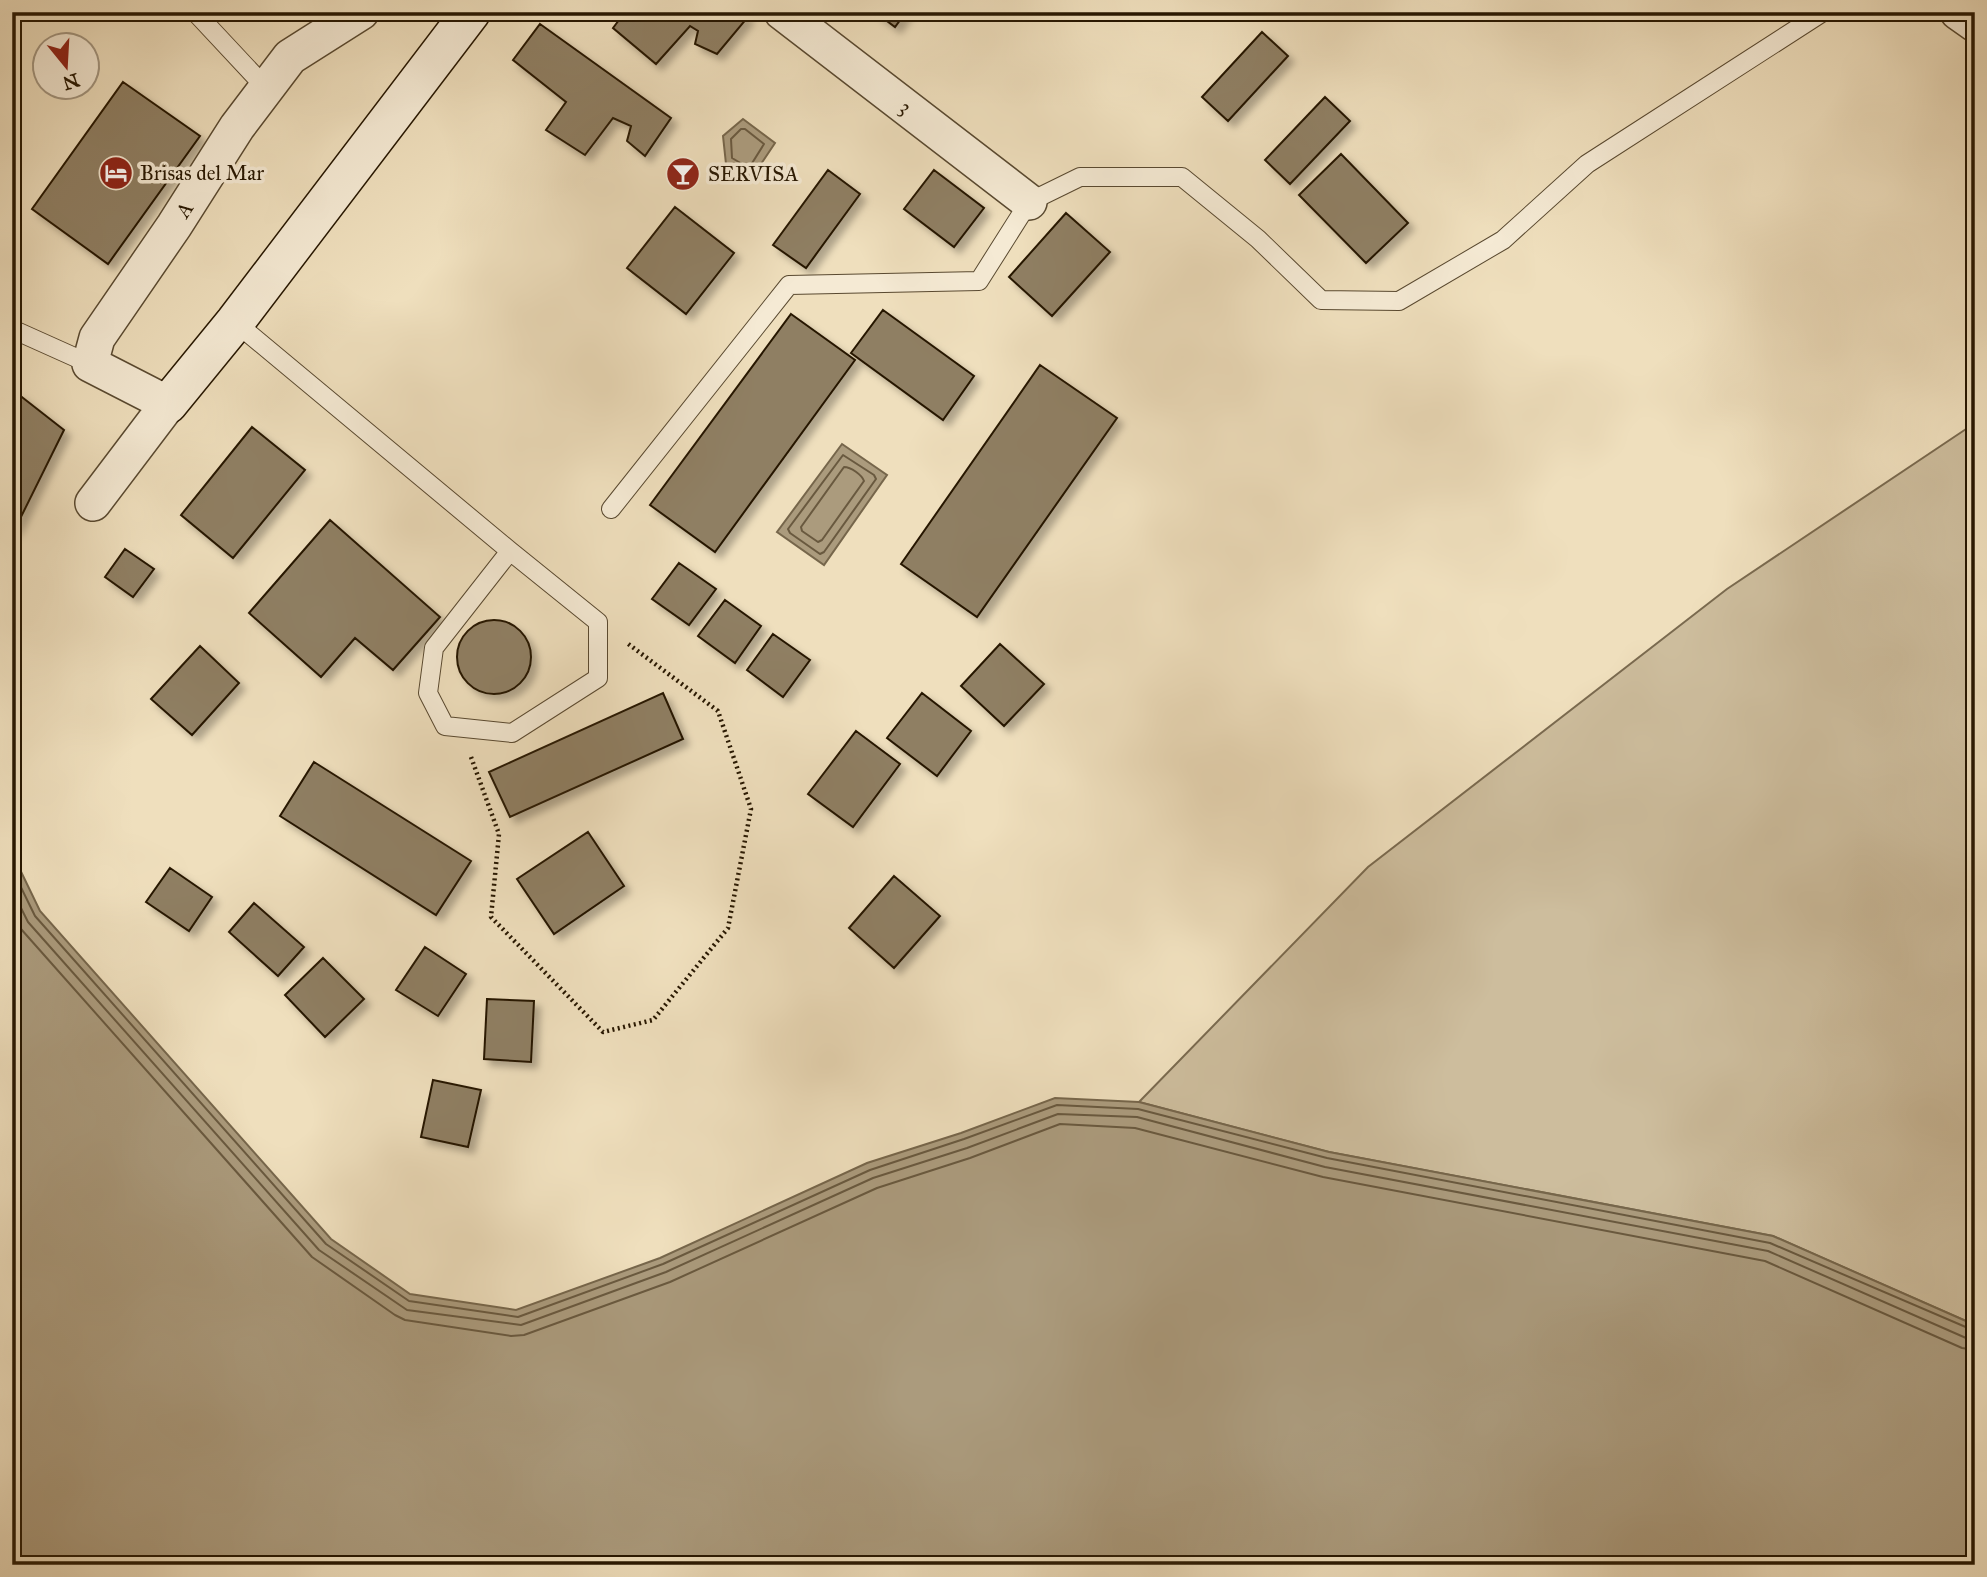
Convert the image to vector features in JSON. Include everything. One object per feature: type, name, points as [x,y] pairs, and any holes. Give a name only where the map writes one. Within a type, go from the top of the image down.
[{"type":"main road","points":[[168,404],[235,322],[471,12]]},
{"type":"street","name":"A","points":[[89,364],[97,338],[174,226],[237,127],[266,88],[290,57],[360,12]]},
{"type":"street","name":"3","points":[[782,12],[1029,202]]},
{"type":"street","points":[[1958,12],[1975,24]]},
{"type":"street","points":[[89,364],[168,404],[93,503]]},
{"type":"lane","points":[[195,12],[266,88]]},
{"type":"lane","points":[[611,509],[789,285],[979,281],[1029,202],[1080,177],[1182,177],[1258,239],[1321,300],[1399,300],[1503,240],[1587,164],[1823,12]]},
{"type":"lane","points":[[235,322],[598,622],[598,678],[512,733],[445,726],[428,693],[434,648],[510,551]]},
{"type":"lane","points":[[12,329],[89,364]]},
{"type":"path","points":[[461,728],[499,834],[491,917],[603,1032],[653,1020],[727,928],[751,809],[718,711],[598,622]]},
{"type":"shaded area","points":[[1975,423],[1975,1325],[1773,1236],[1329,1152],[1139,1102],[1368,867],[1727,589]]},
{"type":"water","points":[[743,119],[775,143],[751,179],[726,164],[723,136]]},
{"type":"water","points":[[842,444],[887,475],[824,565],[777,532]]},
{"type":"water","points":[[12,853],[40,911],[331,1239],[410,1294],[516,1310],[660,1258],[867,1163],[961,1133],[1055,1098],[1139,1102],[1329,1152],[1773,1236],[1975,1325],[1975,1565],[12,1565]]},
{"type":"building","points":[[625,12],[742,12],[748,17],[717,54],[695,44],[698,31],[690,26],[656,64],[613,28]]},
{"type":"building","points":[[875,12],[906,12],[895,27]]},
{"type":"building","points":[[540,24],[671,118],[645,156],[627,141],[631,126],[613,118],[585,155],[546,130],[566,102],[513,60]]},
{"type":"building","points":[[1262,32],[1288,56],[1228,121],[1202,97]]},
{"type":"building","name":"Brisas del Mar","points":[[123,82],[200,136],[108,264],[32,209]]},
{"type":"building","points":[[1325,97],[1350,121],[1290,184],[1265,160]]},
{"type":"building","points":[[1341,154],[1408,223],[1366,263],[1299,195]]},
{"type":"building","points":[[828,170],[860,194],[806,268],[773,245]]},
{"type":"building","points":[[934,170],[984,208],[954,247],[904,209]]},
{"type":"building","points":[[675,207],[734,253],[686,314],[627,268]]},
{"type":"building","points":[[1066,213],[1110,252],[1052,316],[1009,277]]},
{"type":"building","points":[[883,310],[974,376],[943,420],[851,353]]},
{"type":"building","points":[[791,314],[855,360],[715,552],[650,505]]},
{"type":"building","points":[[1040,365],[1117,418],[977,617],[901,564]]},
{"type":"building","points":[[18,394],[64,430],[14,531],[12,398]]},
{"type":"building","points":[[252,427],[305,470],[233,558],[181,515]]},
{"type":"building","points":[[330,520],[440,617],[393,670],[355,638],[321,677],[249,613]]},
{"type":"building","points":[[125,549],[154,569],[133,597],[105,577]]},
{"type":"building","points":[[679,563],[716,589],[689,625],[652,599]]},
{"type":"building","points":[[725,600],[761,626],[735,663],[698,636]]},
{"type":"building","points":[[494,620],[515,626],[525,636],[531,657],[525,678],[515,688],[494,694],[473,688],[463,678],[457,657],[463,636],[473,626]]},
{"type":"building","points":[[773,634],[810,660],[783,697],[747,670]]},
{"type":"building","points":[[1000,644],[1044,684],[1004,726],[961,686]]},
{"type":"building","points":[[200,646],[239,683],[192,735],[151,699]]},
{"type":"building","points":[[663,693],[683,739],[510,817],[489,772]]},
{"type":"building","points":[[922,693],[971,731],[937,776],[887,738]]},
{"type":"building","points":[[856,731],[900,764],[853,827],[808,794]]},
{"type":"building","points":[[314,762],[471,861],[436,915],[280,816]]},
{"type":"building","points":[[588,832],[624,886],[554,934],[517,879]]},
{"type":"building","points":[[170,868],[212,897],[189,931],[146,902]]},
{"type":"building","points":[[894,876],[940,916],[894,968],[849,928]]},
{"type":"building","points":[[254,903],[304,947],[278,976],[229,932]]},
{"type":"building","points":[[425,947],[466,974],[438,1016],[396,990]]},
{"type":"building","points":[[323,958],[364,999],[325,1037],[285,995]]},
{"type":"building","points":[[487,999],[534,1001],[531,1062],[484,1059]]},
{"type":"building","points":[[433,1080],[481,1090],[468,1147],[421,1137]]},
{"type":"place","name":"Brisas del Mar","points":[[116,173]]},
{"type":"place","name":"SERVISA","points":[[683,174]]}]
